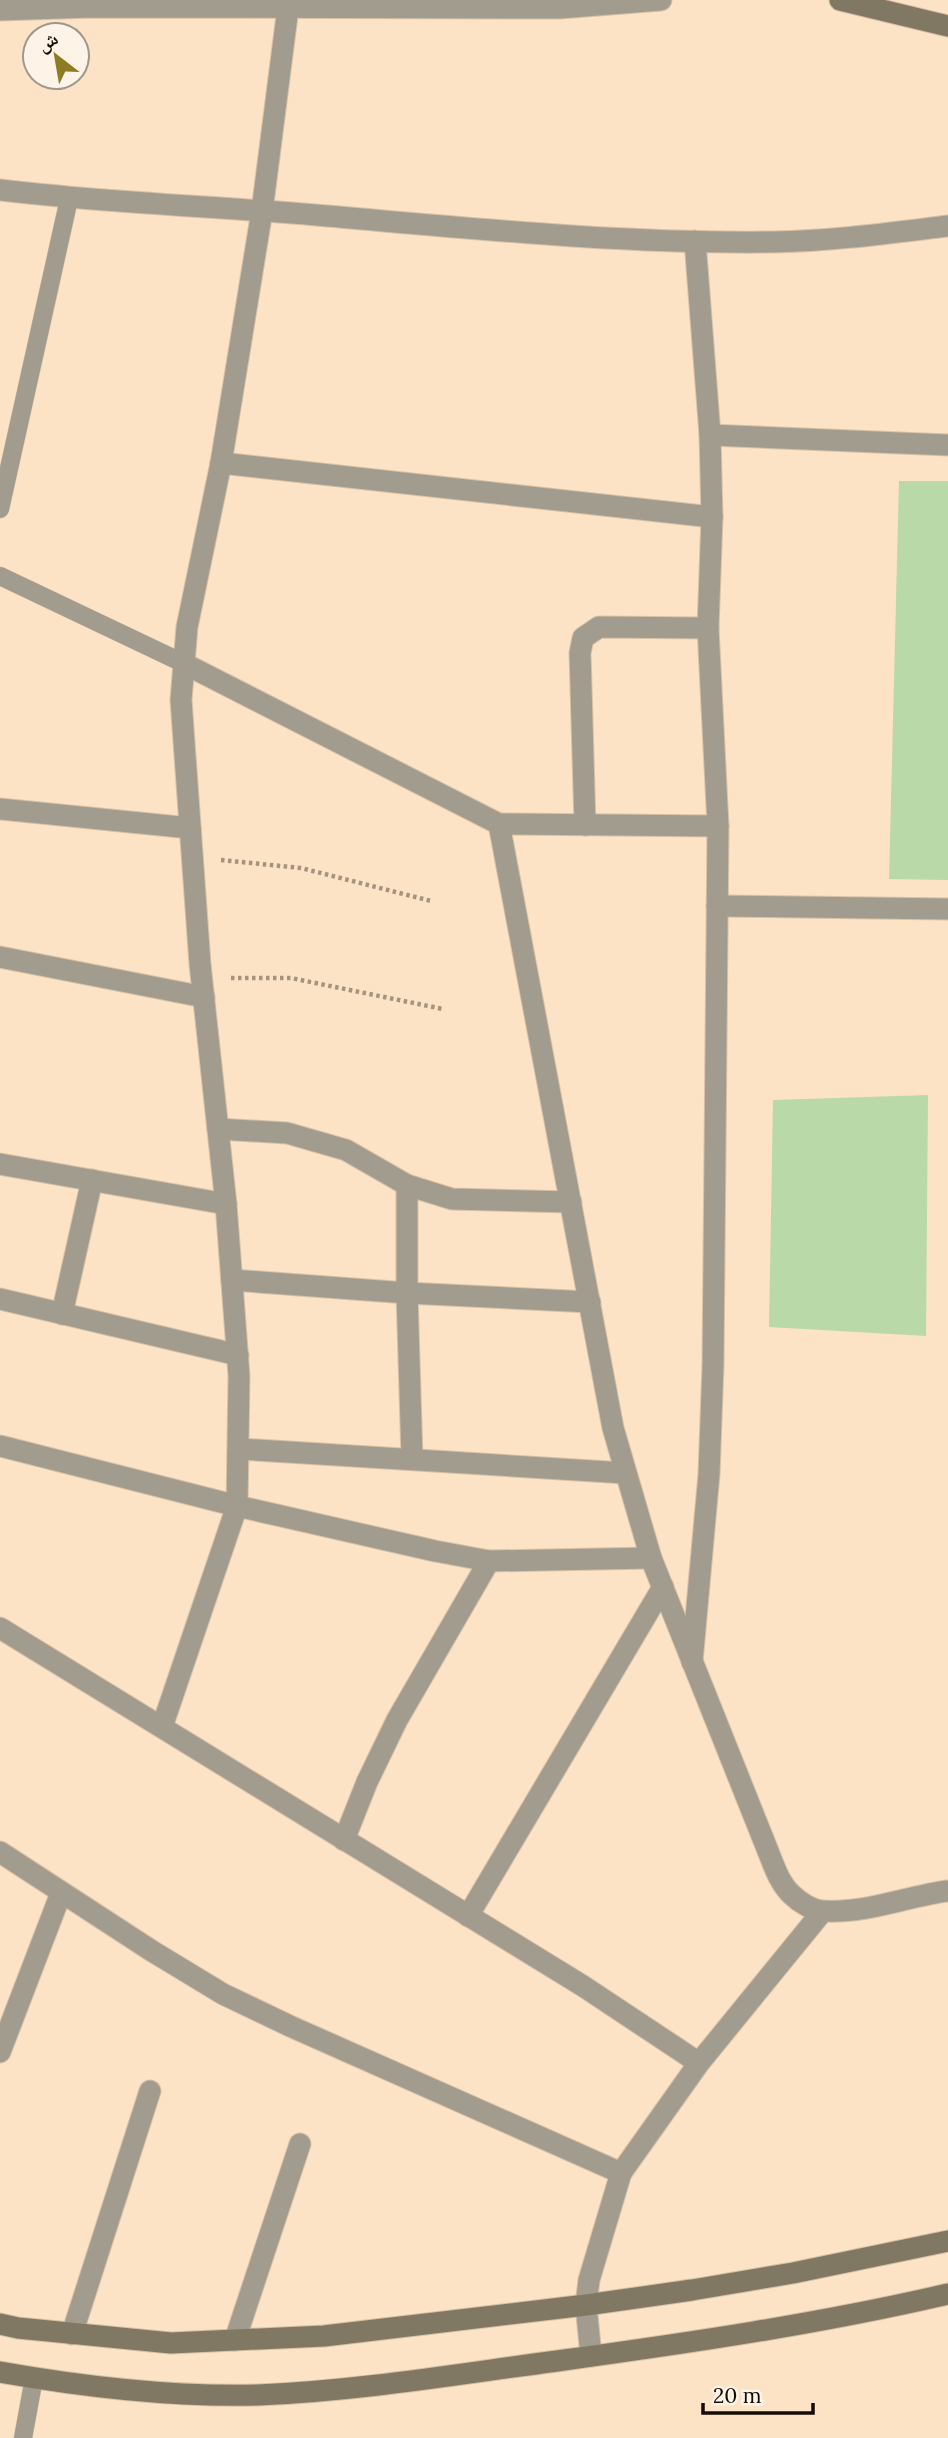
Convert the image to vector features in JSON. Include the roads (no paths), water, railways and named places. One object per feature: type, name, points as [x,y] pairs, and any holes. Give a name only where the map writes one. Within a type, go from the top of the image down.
[{"type":"main road","points":[[840,0],[948,26]]},
{"type":"main road","points":[[0,2324],[171,2343],[324,2336],[586,2305],[793,2273],[948,2241]]},
{"type":"main road","points":[[0,2372],[116,2389],[187,2395],[258,2395],[403,2381],[743,2334],[948,2294]]},
{"type":"street","points":[[0,0],[10,10],[93,3],[560,8],[661,0]]},
{"type":"street","points":[[162,1727],[237,1506],[240,1449],[232,1280],[203,988],[181,700],[187,627],[220,463],[262,211],[288,4]]},
{"type":"street","points":[[0,190],[69,199],[521,232],[695,241],[775,242],[836,239],[948,226]]},
{"type":"street","points":[[692,1662],[709,1474],[713,1365],[718,826],[708,628],[712,517],[710,435],[695,241]]},
{"type":"street","points":[[710,435],[948,445]]},
{"type":"street","points":[[220,463],[712,517]]},
{"type":"street","points":[[585,825],[580,653],[583,638],[599,627],[708,628]]},
{"type":"street","points":[[183,663],[499,824],[718,826]]},
{"type":"street","points":[[0,809],[190,828]]},
{"type":"street","points":[[499,824],[613,1428],[651,1558],[781,1880],[799,1900],[822,1912],[860,1908],[948,1891]]},
{"type":"street","points":[[717,906],[948,909]]},
{"type":"street","points":[[0,957],[203,988]]},
{"type":"street","points":[[218,1129],[287,1133],[346,1150],[407,1185],[452,1199],[571,1202]]},
{"type":"street","points":[[0,1164],[226,1204]]},
{"type":"street","points":[[62,1314],[92,1180]]},
{"type":"street","points":[[407,1185],[412,1458]]},
{"type":"street","points":[[232,1280],[407,1293],[590,1302]]},
{"type":"street","points":[[0,1299],[237,1355]]},
{"type":"street","points":[[0,1446],[237,1506],[489,1561],[651,1558]]},
{"type":"street","points":[[240,1449],[625,1472]]},
{"type":"street","points":[[344,1840],[367,1782],[397,1720],[489,1561]]},
{"type":"street","points":[[468,1916],[663,1587]]},
{"type":"street","points":[[0,1629],[583,1986],[699,2063]]},
{"type":"street","points":[[0,1852],[223,1994],[621,2174]]},
{"type":"street","points":[[0,2052],[61,1892]]},
{"type":"street","points":[[591,2356],[586,2305],[596,2252],[621,2174],[699,2063],[822,1912]]},
{"type":"street","points":[[72,2334],[150,2091]]},
{"type":"street","points":[[235,2340],[300,2144]]},
{"type":"lane","points":[[0,509],[69,199]]},
{"type":"lane","points":[[0,576],[183,663]]},
{"type":"lane","points":[[23,2438],[34,2378]]}]
